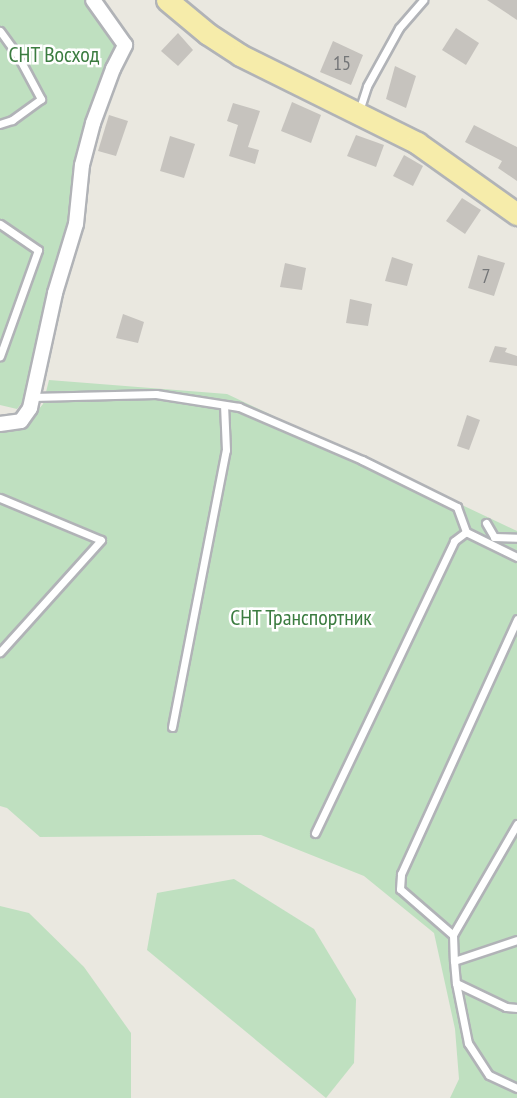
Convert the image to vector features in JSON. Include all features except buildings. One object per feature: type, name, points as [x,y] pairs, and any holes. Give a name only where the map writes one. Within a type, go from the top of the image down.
[{"type":"main road","points":[[167,0],[208,34],[240,55],[417,143],[517,214]]},
{"type":"street","points":[[0,424],[21,421],[30,408],[55,293],[76,224],[82,165],[90,134],[113,69],[125,45],[93,0]]},
{"type":"lane","points":[[358,113],[367,86],[399,28],[423,0]]},
{"type":"lane","points":[[0,31],[18,56],[41,99],[12,120],[0,124]]},
{"type":"lane","points":[[0,224],[38,250],[0,356]]},
{"type":"lane","points":[[32,397],[156,394],[239,407],[352,456],[457,507],[466,532],[517,557]]},
{"type":"lane","points":[[172,727],[226,450],[224,405]]},
{"type":"lane","points":[[0,509],[2,499],[101,540],[0,652]]},
{"type":"lane","points":[[486,523],[494,537],[517,538]]},
{"type":"lane","points":[[315,833],[454,542],[466,532]]},
{"type":"lane","points":[[453,935],[400,889],[401,874],[517,619]]},
{"type":"lane","points":[[517,824],[453,935],[456,983],[468,1043],[489,1075],[517,1088]]},
{"type":"lane","points":[[454,961],[517,940]]},
{"type":"lane","points":[[456,983],[506,1007],[517,1008]]},
{"type":"green space","name":"СНТ Восход","points":[[0,0],[97,0],[119,32],[83,143],[69,233],[27,396],[17,409],[0,405]]},
{"type":"green space","name":"СНТ Транспортник","points":[[49,380],[227,394],[517,531],[517,1098],[450,1098],[459,1079],[455,1029],[434,933],[364,876],[261,835],[40,837],[7,808],[0,806],[0,432],[23,428],[43,404]]},
{"type":"green space","points":[[234,879],[314,929],[356,999],[354,1063],[326,1098],[147,950],[157,893]]},
{"type":"green space","points":[[0,906],[29,913],[84,967],[131,1033],[131,1098],[0,1098]]}]
